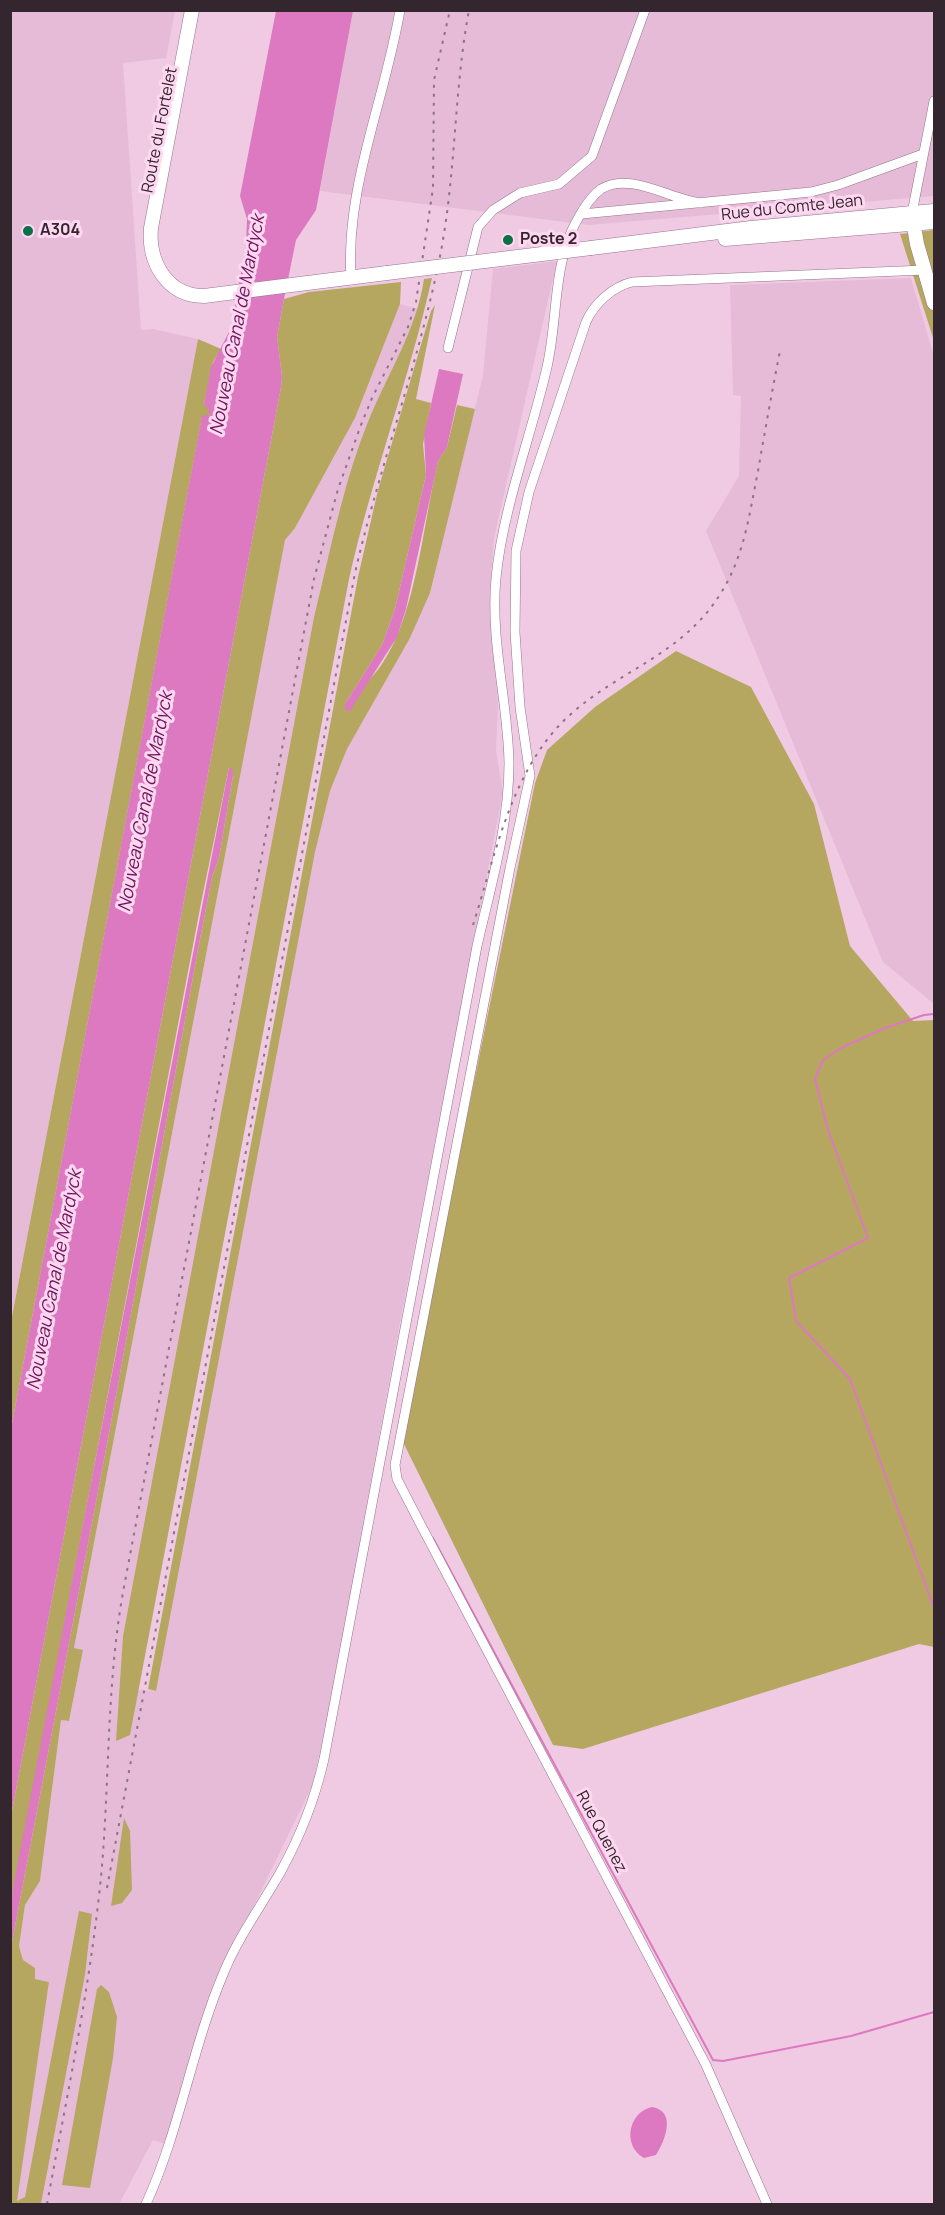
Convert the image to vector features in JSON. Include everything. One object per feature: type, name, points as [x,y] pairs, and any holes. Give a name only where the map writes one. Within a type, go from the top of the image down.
[{"type":"main road","name":"Route du Fortelet","points":[[192,10],[152,222],[151,243],[163,276],[177,290],[188,295],[209,296],[351,279]]},
{"type":"main road","name":"Route du Fortelet","points":[[154,255],[200,10]]},
{"type":"main road","name":"Rue du Comte Jean","points":[[913,218],[934,211]]},
{"type":"main road","name":"Rue du Comte Jean","points":[[351,279],[751,228],[913,218],[934,222]]},
{"type":"main road","points":[[913,218],[934,303]]},
{"type":"street","points":[[351,279],[351,243],[357,189],[400,10]]},
{"type":"street","points":[[448,348],[478,227],[493,210],[520,193],[559,184],[592,156],[645,10]]},
{"type":"street","points":[[913,218],[934,101]]},
{"type":"street","points":[[582,213],[818,191],[923,154]]},
{"type":"street","points":[[146,2205],[170,2140],[224,1971],[292,1850],[312,1802],[324,1759],[477,946],[493,881],[505,814],[509,764],[496,614],[498,563],[548,362],[563,255],[582,213],[601,190],[621,184],[635,184],[673,197],[701,203]]},
{"type":"street","name":"Rue Quenez","points":[[767,2205],[706,2065],[397,1479],[395,1465],[510,868],[530,781],[520,699],[514,615],[516,551],[527,499],[586,322],[594,308],[612,291],[632,282],[925,270]]},
{"type":"shaded area","points":[[11,11],[175,11],[166,58],[123,63],[141,330],[153,329],[198,339],[11,1322]]},
{"type":"shaded area","points":[[353,11],[934,11],[934,196],[589,225],[320,191]]},
{"type":"shaded area","points":[[934,230],[934,341],[900,234]]},
{"type":"shaded area","points":[[557,261],[494,538],[490,590],[491,625],[498,703],[496,751],[503,792],[400,1322],[326,1727],[312,1786],[211,1994],[165,2144],[153,2140],[119,2204],[41,2204],[85,1975],[92,1914],[25,2198],[16,2202],[49,1982],[35,1979],[35,1968],[23,1960],[19,1946],[25,1905],[40,1881],[61,1720],[69,1721],[83,1650],[74,1648],[285,539],[295,528],[355,418],[400,304],[418,309],[413,327],[366,427],[342,499],[314,617],[123,1636],[117,1740],[130,1734],[138,1690],[156,1691],[315,851],[330,791],[347,749],[410,638],[430,593],[483,375],[493,269]]},
{"type":"shaded area","points":[[432,278],[413,354],[368,503],[349,579],[130,1735],[116,1741],[123,1636],[314,617],[337,521],[358,450],[414,318],[424,279]]},
{"type":"shaded area","points":[[911,278],[934,356],[934,1004],[883,962],[706,531],[739,476],[741,396],[733,395],[730,285]]},
{"type":"shaded area","points":[[401,282],[400,304],[355,418],[295,528],[285,540],[74,1648],[83,1650],[69,1721],[61,1720],[40,1881],[25,1905],[19,1946],[23,1960],[35,1968],[35,1979],[49,1982],[17,2201],[25,2197],[79,1911],[92,1914],[85,1975],[41,2204],[11,2204],[11,1947],[199,944],[212,877],[219,858],[233,775],[229,767],[201,903],[11,1905],[11,1816],[281,387],[277,337],[284,299],[309,292]]},
{"type":"shaded area","points":[[435,305],[416,399],[431,403],[423,444],[426,475],[395,609],[382,645],[345,704],[378,669],[394,643],[418,566],[438,461],[447,447],[457,405],[475,409],[430,593],[410,638],[347,749],[330,791],[315,852],[156,1691],[148,1689],[358,577],[378,490],[431,311]]},
{"type":"shaded area","points":[[198,339],[221,349],[213,362],[204,404],[211,414],[202,417],[11,1429],[11,1322]]},
{"type":"shaded area","points":[[676,651],[751,687],[814,804],[850,946],[913,1021],[934,1020],[934,1647],[919,1644],[583,1749],[553,1745],[399,1434],[423,1299],[460,1151],[535,783],[547,750],[595,707]]},
{"type":"shaded area","points":[[124,1818],[130,1831],[132,1890],[122,1903],[111,1906]]},
{"type":"shaded area","points":[[101,1985],[109,1992],[117,2017],[113,2058],[90,2188],[62,2185],[97,1989]]},
{"type":"water","name":"Nouveau Canal de Mardyck","points":[[276,11],[353,11],[316,210],[296,240],[284,299],[277,337],[281,387],[11,1816],[11,1429],[202,416],[211,414],[204,404],[211,367],[231,328],[246,245],[247,219],[240,196]]},
{"type":"water","points":[[439,369],[463,374],[447,447],[438,461],[406,609],[397,637],[350,711],[345,710],[345,704],[382,645],[395,609],[426,475],[424,435]]},
{"type":"water","points":[[229,767],[232,768],[233,775],[219,858],[212,877],[199,944],[11,1947],[11,1905],[14,1882]]},
{"type":"water","points":[[652,2107],[664,2114],[667,2127],[656,2155],[644,2158],[633,2146],[631,2130],[638,2115]]},
{"type":"waterway","points":[[934,1014],[885,1028],[841,1048],[823,1060],[815,1079],[828,1130],[868,1238],[789,1278],[796,1321],[850,1379],[934,1608]]},
{"type":"waterway","points":[[433,1538],[713,2060],[723,2061],[851,2036],[934,2012]]},
{"type":"railway","points":[[47,2204],[91,1959],[104,1841],[114,1659],[124,1587],[314,579],[338,489],[361,425],[408,327],[416,302],[433,188],[434,80],[450,10]]},
{"type":"railway","points":[[107,1888],[355,573],[422,332],[441,251],[450,191],[460,70],[469,10]]},
{"type":"railway","points":[[473,925],[508,812],[534,759],[551,735],[571,714],[590,699],[687,633],[704,616],[727,582],[740,552],[748,520],[780,351]]},
{"type":"place","name":"A304","points":[[28,231]]},
{"type":"place","name":"Poste 2","points":[[508,240]]}]
